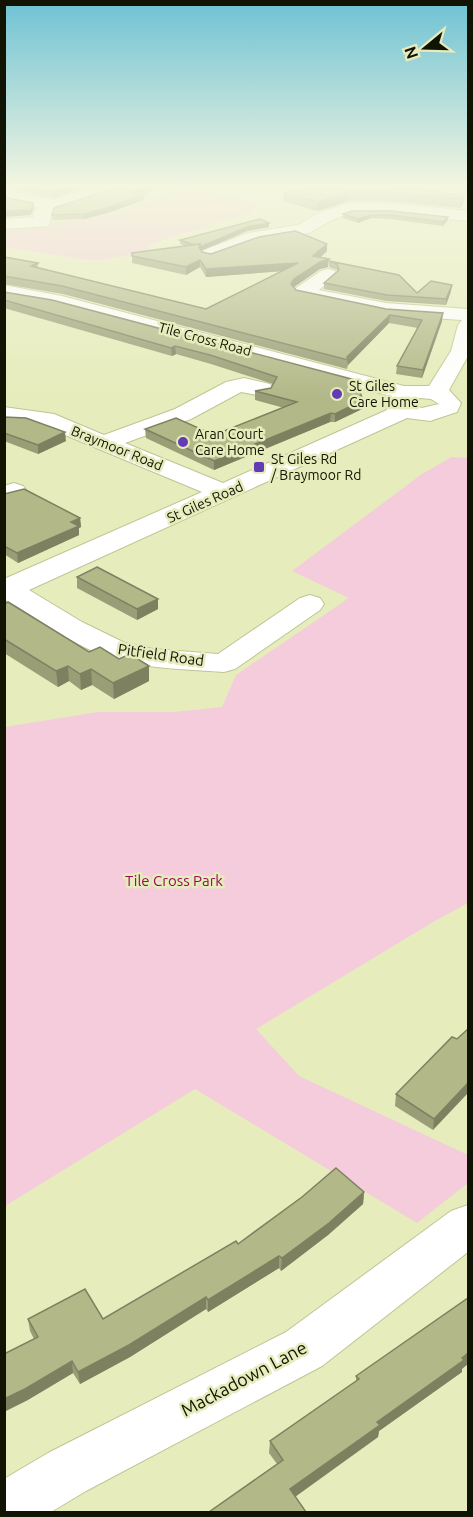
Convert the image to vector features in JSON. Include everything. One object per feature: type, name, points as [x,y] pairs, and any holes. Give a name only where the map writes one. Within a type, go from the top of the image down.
[{"type":"street","points":[[328,274],[303,292],[387,309],[468,330],[451,371],[451,405],[404,402]]},
{"type":"street","name":"Tile Cross Road","points":[[4,291],[56,300],[404,402]]},
{"type":"street","points":[[106,442],[183,414],[234,387],[244,385],[262,389]]},
{"type":"street","name":"St Giles Road","points":[[6,589],[225,493],[404,402]]},
{"type":"street","name":"Braymoor Road","points":[[6,406],[106,442],[225,493]]},
{"type":"street","name":"Pitfield Road","points":[[6,589],[82,634],[115,650],[224,663],[310,604]]},
{"type":"street","name":"Mackadown Lane","points":[[9,1510],[67,1472],[303,1349],[468,1225]]},
{"type":"green space","points":[[62,256],[126,256],[95,261]]},
{"type":"green space","name":"Tile Cross Park","points":[[452,457],[468,458],[468,903],[256,1029],[299,1076],[468,1155],[468,1183],[417,1223],[195,1089],[5,1206],[5,727],[98,712],[174,712],[222,707],[236,675],[349,598],[292,571],[422,474]]},
{"type":"building","points":[[132,256],[313,256],[329,259],[320,262],[294,279],[291,284],[296,290],[386,309],[443,313],[423,370],[397,366],[422,320],[390,315],[347,357],[348,360],[62,286],[4,276],[4,257],[38,263],[31,266],[206,309],[298,263],[206,269],[200,260],[186,267]]},
{"type":"building","points":[[329,261],[399,275],[417,293],[431,281],[452,285],[446,299],[387,295],[324,283],[339,270],[337,264]]},
{"type":"building","points":[[4,292],[52,300],[355,380],[363,400],[335,414],[331,413],[214,461],[145,429],[176,418],[214,435],[297,402],[255,391],[271,388],[277,377],[210,355],[175,346],[171,348],[4,300]]},
{"type":"building","points":[[4,417],[26,418],[65,432],[38,445],[4,433]]},
{"type":"building","points":[[24,489],[80,518],[71,522],[79,526],[17,553],[4,546],[4,494]]},
{"type":"building","points":[[97,567],[158,599],[137,609],[77,577]]},
{"type":"building","points":[[8,602],[89,652],[100,647],[119,659],[130,654],[149,666],[113,683],[91,669],[80,674],[68,666],[56,671],[4,639],[4,604]]},
{"type":"building","points":[[468,1029],[468,1083],[434,1119],[396,1094],[452,1037],[457,1039]]},
{"type":"building","points":[[336,1168],[364,1192],[329,1223],[282,1258],[279,1256],[208,1300],[206,1297],[129,1345],[78,1372],[72,1361],[4,1399],[4,1354],[38,1337],[28,1319],[85,1289],[103,1319],[236,1241],[238,1244],[302,1197]]},
{"type":"building","points":[[468,1298],[468,1353],[462,1358],[464,1360],[377,1422],[380,1425],[290,1489],[306,1512],[209,1512],[283,1460],[270,1441],[359,1379],[356,1376]]},
{"type":"place","name":"St Giles Care Home","points":[[337,394]]},
{"type":"place","name":"Aran Court Care Home","points":[[183,442]]},
{"type":"place","name":"St Giles Rd / Braymoor Rd","points":[[259,467]]}]
